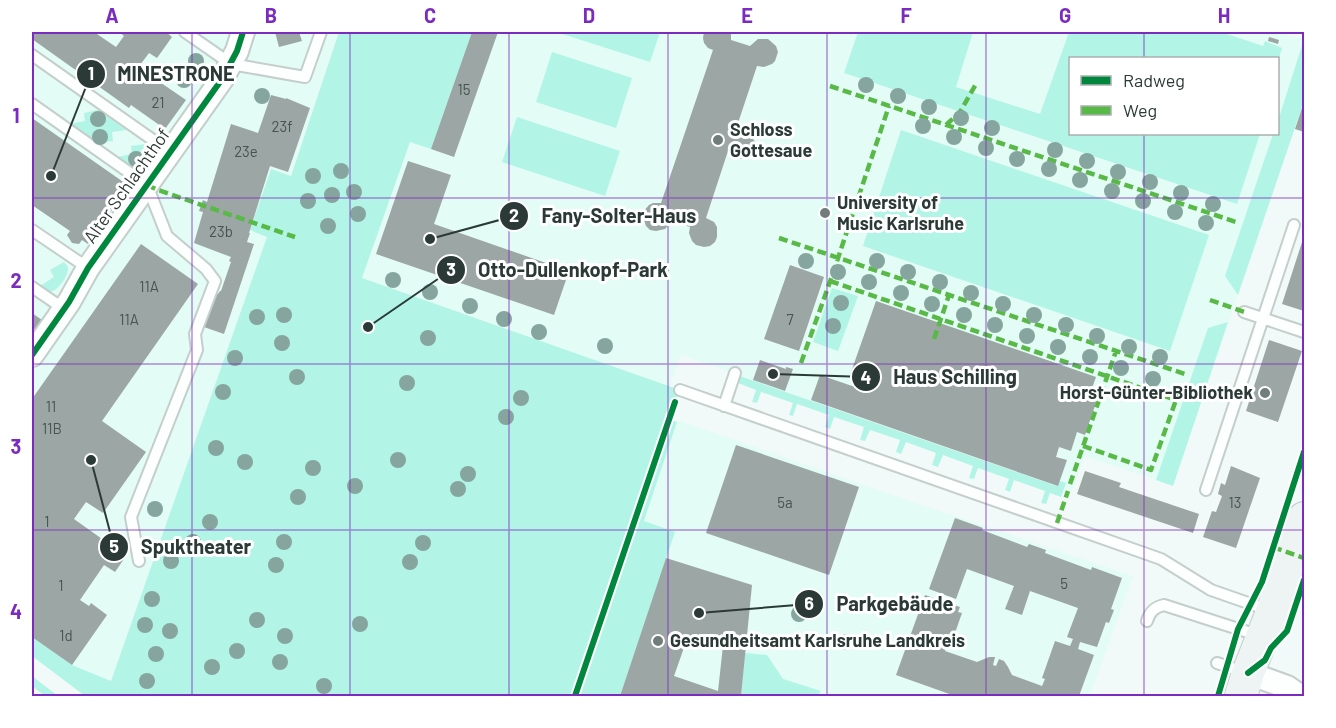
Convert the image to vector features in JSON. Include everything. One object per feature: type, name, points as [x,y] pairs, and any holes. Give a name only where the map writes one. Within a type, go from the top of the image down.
[{"type":"main road","points":[[1244,685],[1305,518]]},
{"type":"street","name":"Alter Schlachthof","points":[[32,355],[64,309],[88,268],[222,79],[240,44],[243,32]]},
{"type":"street","points":[[1244,685],[1287,687],[1299,696]]},
{"type":"lane","points":[[185,32],[231,64],[305,77],[321,32]]},
{"type":"lane","points":[[32,55],[170,152]]},
{"type":"lane","points":[[32,104],[147,185],[166,236],[206,269],[215,281],[195,334],[197,350],[131,517],[139,561]]},
{"type":"lane","points":[[1206,490],[1294,225]]},
{"type":"lane","points":[[32,230],[88,268]]},
{"type":"lane","points":[[32,287],[64,309]]},
{"type":"lane","points":[[1244,312],[1305,332]]},
{"type":"lane","points":[[724,406],[735,373]]},
{"type":"lane","points":[[680,390],[1161,559],[1268,624]]},
{"type":"lane","points":[[1147,621],[1153,609],[1164,605],[1268,624]]},
{"type":"lane","points":[[1217,663],[1244,685]]},
{"type":"shaded area","points":[[32,32],[339,32],[291,176],[271,169],[250,230],[268,236],[111,681],[72,665],[32,637]]},
{"type":"shaded area","name":"University of Music Karlsruhe","points":[[472,32],[1280,32],[1304,39],[1304,101],[1173,486],[1084,456],[1072,491],[681,355],[670,387],[362,278],[410,142],[431,148]]},
{"type":"shaded area","points":[[678,420],[1133,576],[1090,696],[585,696]]},
{"type":"green space","points":[[339,32],[472,32],[431,149],[410,142],[362,278],[680,390],[670,419],[677,422],[644,521],[675,532],[620,696],[85,696],[32,656],[32,637],[72,665],[111,681],[267,237],[250,230],[271,169],[291,176]]},
{"type":"green space","points":[[556,32],[660,32],[650,62]]},
{"type":"green space","points":[[858,32],[973,32],[956,87],[1040,114],[1069,32],[1221,32],[1263,46],[1265,41],[1282,48],[1279,58],[1069,57],[1069,135],[1260,135],[1237,204],[844,73]]},
{"type":"green space","points":[[1304,39],[1304,101],[1238,295],[1225,276],[1273,135],[1279,135],[1279,118]]},
{"type":"green space","points":[[552,52],[632,78],[616,128],[536,102]]},
{"type":"green space","points":[[98,110],[127,130],[112,132],[113,141],[98,143],[70,124],[85,121],[84,113]]},
{"type":"green space","points":[[517,117],[620,151],[605,196],[502,162]]},
{"type":"green space","points":[[901,130],[1209,235],[1170,351],[863,246]]},
{"type":"green space","points":[[146,144],[151,150],[138,169],[117,157],[132,154],[131,146]]},
{"type":"green space","points":[[64,262],[68,270],[60,285],[50,292],[40,286],[54,277],[50,270]]},
{"type":"green space","points":[[832,288],[858,296],[838,351],[813,342]]},
{"type":"green space","points":[[1228,322],[1173,486],[1156,480],[1208,328]]},
{"type":"green space","points":[[740,376],[1057,486],[1060,481],[1066,483],[1061,497],[1050,493],[1046,504],[1041,503],[1045,491],[1014,480],[1010,492],[1005,490],[1009,479],[978,468],[974,479],[969,478],[973,466],[943,455],[938,467],[932,465],[936,453],[906,442],[901,454],[896,452],[900,440],[870,430],[865,441],[860,440],[864,427],[834,417],[830,429],[825,427],[829,415],[797,404],[793,416],[789,415],[793,403],[761,392],[757,403],[752,402],[756,390],[738,383]]},
{"type":"green space","points":[[745,653],[767,655],[783,679],[821,691],[817,696],[741,696]]},
{"type":"green space","points":[[32,676],[58,696],[45,696],[32,686]]},
{"type":"building","points":[[32,32],[94,32],[116,47],[124,36],[119,32],[166,32],[172,37],[157,58],[149,53],[140,65],[153,73],[151,76],[186,100],[165,129],[131,105],[129,108],[32,39]]},
{"type":"building","points":[[275,32],[299,32],[302,41],[279,47]]},
{"type":"building","points":[[472,32],[498,32],[454,157],[431,149]]},
{"type":"building","name":"Schloss Gottesaue","points":[[704,32],[731,32],[731,40],[750,46],[758,39],[768,39],[776,46],[778,52],[772,64],[764,67],[757,66],[735,132],[740,130],[750,134],[755,147],[753,153],[745,159],[736,158],[728,151],[706,218],[714,222],[717,227],[717,237],[710,246],[704,247],[692,241],[689,233],[690,227],[672,221],[665,229],[650,230],[646,226],[643,212],[653,203],[661,203],[713,50],[704,43]]},
{"type":"building","points":[[1269,37],[1279,40],[1278,44],[1268,41]]},
{"type":"building","points":[[271,95],[286,98],[310,108],[288,172],[270,166],[247,242],[254,244],[224,334],[204,327],[215,293],[218,294],[221,291],[231,257],[194,243],[203,212],[199,211],[203,200],[207,202],[231,124],[258,133]]},
{"type":"building","points":[[1304,102],[1304,132],[1295,129]]},
{"type":"building","points":[[32,118],[129,186],[88,244],[82,240],[79,244],[72,243],[67,235],[70,231],[32,205]]},
{"type":"building","points":[[408,161],[451,175],[434,224],[569,271],[554,315],[376,254]]},
{"type":"building","points":[[1304,236],[1304,311],[1282,304]]},
{"type":"building","points":[[141,244],[198,284],[102,421],[146,452],[103,513],[86,502],[74,519],[126,556],[115,572],[104,565],[80,600],[89,606],[91,603],[107,615],[72,665],[32,637],[32,399]]},
{"type":"building","points":[[790,265],[824,277],[799,351],[764,339]]},
{"type":"building","points":[[876,301],[1096,377],[1091,391],[1099,394],[1085,435],[1077,432],[1071,451],[1059,447],[1056,457],[1067,460],[1058,486],[811,400],[820,375],[858,388],[861,379],[850,375]]},
{"type":"building","points":[[32,313],[42,320],[32,336]]},
{"type":"building","points":[[1269,340],[1302,351],[1278,422],[1246,411]]},
{"type":"building","points":[[760,360],[786,369],[786,367],[793,369],[785,391],[753,380]]},
{"type":"building","points":[[736,445],[859,487],[829,575],[706,533]]},
{"type":"building","points":[[1231,466],[1260,478],[1236,548],[1203,537],[1212,511],[1216,512],[1222,496],[1218,494],[1221,483],[1225,485]]},
{"type":"building","points":[[1085,471],[1121,483],[1119,487],[1199,514],[1193,533],[1077,494]]},
{"type":"building","points":[[955,518],[1027,547],[1029,544],[1046,550],[1045,553],[1091,570],[1092,567],[1122,578],[1111,609],[1114,610],[1109,623],[1106,622],[1097,647],[1080,642],[1078,649],[1094,655],[1079,696],[955,696],[896,675],[925,595],[960,607],[958,612],[962,613],[950,647],[947,646],[945,651],[977,662],[995,657],[993,665],[996,666],[999,659],[1004,661],[1012,675],[1042,686],[1045,679],[1042,678],[1055,641],[1070,646],[1073,639],[1067,637],[1078,608],[1030,591],[1022,615],[1005,609],[1014,586],[967,569],[956,599],[929,589]]},
{"type":"building","points":[[666,558],[752,585],[741,696],[620,696]],"holes":[[[686,642],[723,646],[718,691],[674,676]]]},
{"type":"marked path","points":[[946,125],[960,112],[976,84]]},
{"type":"marked path","points":[[830,86],[1236,222]]},
{"type":"marked path","points":[[801,363],[889,106]]},
{"type":"marked path","points":[[147,185],[295,237]]},
{"type":"marked path","points":[[779,238],[1185,374]]},
{"type":"marked path","points":[[830,281],[1176,400],[1178,394]]},
{"type":"marked path","points":[[934,339],[949,295]]},
{"type":"marked path","points":[[1210,300],[1244,312]]},
{"type":"marked path","points":[[1070,484],[1116,351]]},
{"type":"marked path","points":[[1083,446],[1151,470],[1176,400]]},
{"type":"marked path","points":[[1057,523],[1068,491]]},
{"type":"marked path","points":[[1273,547],[1304,558]]},
{"type":"cycle path","points":[[32,355],[69,302],[88,268],[222,79],[237,51],[243,32]]},
{"type":"cycle path","points":[[575,696],[675,402]]},
{"type":"cycle path","points":[[1218,696],[1238,629],[1262,582],[1304,452]]},
{"type":"cycle path","points":[[1248,673],[1265,660],[1271,648],[1287,631],[1304,580]]},
{"type":"place","name":"Schloss Gottesaue","points":[[718,140]]},
{"type":"place","name":"MINESTRONE","points":[[51,176]]},
{"type":"place","name":"University of Music Karlsruhe","points":[[825,213]]},
{"type":"place","name":"Fany-Solter-Haus","points":[[430,239]]},
{"type":"place","name":"Otto-Dullenkopf-Park","points":[[368,327]]},
{"type":"place","name":"Haus Schilling","points":[[773,374]]},
{"type":"place","name":"Horst-Günter-Bibliothek","points":[[1265,393]]},
{"type":"place","name":"Spuktheater","points":[[91,460]]},
{"type":"place","name":"Parkgebäude","points":[[699,613]]},
{"type":"place","name":"Gesundheitsamt Karlsruhe Landkreis","points":[[658,641]]}]
